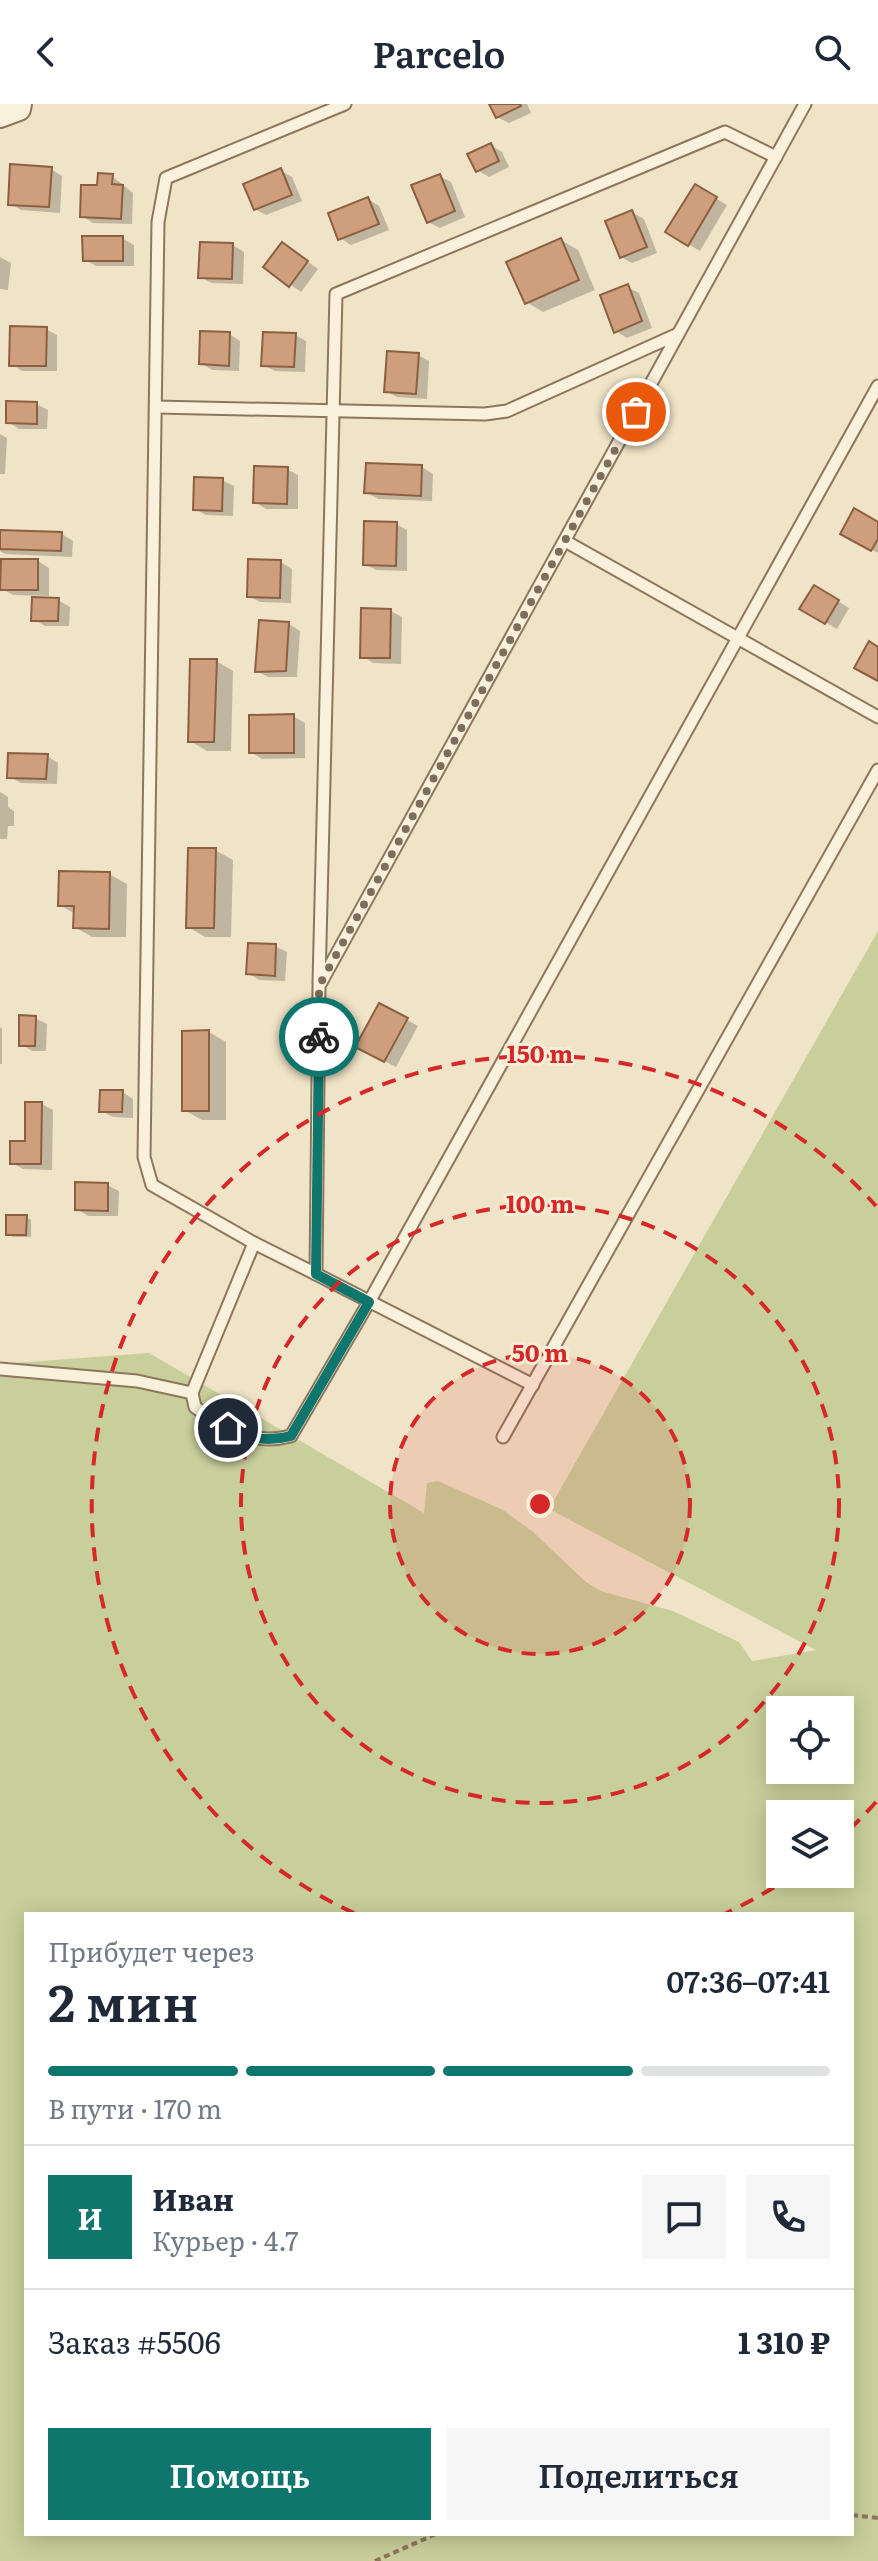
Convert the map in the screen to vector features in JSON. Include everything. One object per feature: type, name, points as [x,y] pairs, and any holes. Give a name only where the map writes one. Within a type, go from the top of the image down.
[{"type":"street","points":[[0,116],[19,109],[20,104]]},
{"type":"lane","points":[[345,104],[166,178],[158,222],[144,1157],[152,1185],[254,1243],[533,1385]]},
{"type":"lane","points":[[319,986],[805,104]]},
{"type":"lane","points":[[316,1274],[319,986],[336,294],[725,132],[776,157]]},
{"type":"lane","points":[[156,407],[333,413],[485,414],[507,411],[678,334]]},
{"type":"lane","points":[[254,1243],[192,1393],[195,1407],[213,1420],[243,1436],[272,1441],[291,1436],[369,1302],[878,386]]},
{"type":"lane","points":[[565,541],[878,717]]},
{"type":"lane","points":[[503,1437],[878,770]]},
{"type":"lane","points":[[0,1369],[137,1381],[192,1393]]},
{"type":"path","points":[[854,2515],[878,2518]]},
{"type":"path","points":[[375,2561],[431,2536]]},
{"type":"green space","points":[[878,931],[878,2561],[0,2561],[0,1364],[149,1353],[424,1513],[427,1483],[438,1481],[503,1510],[533,1532],[586,1582],[601,1591],[673,1611],[739,1642],[752,1661],[816,1650],[549,1509]]},
{"type":"building","points":[[489,104],[520,104],[521,106],[496,118]]},
{"type":"building","points":[[491,143],[499,161],[476,172],[467,154]]},
{"type":"building","points":[[10,164],[52,167],[49,207],[8,205]]},
{"type":"building","points":[[281,168],[292,195],[254,210],[243,184]]},
{"type":"building","points":[[98,173],[113,174],[112,184],[123,185],[121,219],[80,217],[81,185],[97,185]]},
{"type":"building","points":[[440,174],[455,211],[427,223],[411,185]]},
{"type":"building","points":[[695,184],[717,197],[688,246],[665,232]]},
{"type":"building","points":[[368,197],[379,224],[338,240],[328,213]]},
{"type":"building","points":[[632,210],[647,247],[620,258],[605,221]]},
{"type":"building","points":[[82,236],[123,236],[123,261],[83,261]]},
{"type":"building","points":[[561,238],[579,280],[525,304],[506,262]]},
{"type":"building","points":[[200,242],[233,243],[232,279],[198,278]]},
{"type":"building","points":[[282,242],[308,261],[289,287],[263,267]]},
{"type":"building","points":[[628,284],[642,321],[614,333],[600,295]]},
{"type":"building","points":[[10,326],[47,327],[46,366],[9,366]]},
{"type":"building","points":[[200,331],[230,332],[229,366],[199,364]]},
{"type":"building","points":[[263,332],[296,333],[294,367],[261,366]]},
{"type":"building","points":[[387,351],[419,353],[416,394],[384,392]]},
{"type":"building","points":[[6,401],[37,402],[37,424],[6,423]]},
{"type":"building","points":[[366,463],[422,465],[421,496],[364,493]]},
{"type":"building","points":[[254,466],[288,467],[287,504],[253,503]]},
{"type":"building","points":[[194,477],[223,478],[222,511],[193,510]]},
{"type":"building","points":[[854,508],[878,522],[878,539],[871,551],[840,534]]},
{"type":"building","points":[[364,521],[397,522],[396,566],[363,565]]},
{"type":"building","points":[[0,530],[62,532],[61,551],[0,549]]},
{"type":"building","points":[[1,559],[38,559],[38,590],[0,590]]},
{"type":"building","points":[[248,559],[281,560],[280,598],[247,597]]},
{"type":"building","points":[[814,585],[839,600],[825,624],[799,609]]},
{"type":"building","points":[[32,597],[59,598],[58,621],[31,621]]},
{"type":"building","points":[[361,608],[391,609],[390,658],[360,658]]},
{"type":"building","points":[[259,620],[289,622],[286,671],[255,672]]},
{"type":"building","points":[[869,641],[878,647],[878,681],[854,668]]},
{"type":"building","points":[[190,659],[217,659],[214,742],[188,742]]},
{"type":"building","points":[[294,714],[294,753],[249,753],[249,715]]},
{"type":"building","points":[[8,753],[48,754],[46,779],[7,778]]},
{"type":"building","points":[[188,848],[216,848],[214,928],[186,928]]},
{"type":"building","points":[[59,871],[110,872],[109,929],[73,928],[74,906],[58,906]]},
{"type":"building","points":[[248,943],[276,944],[275,976],[246,974]]},
{"type":"building","points":[[379,1003],[408,1018],[384,1062],[355,1047]]},
{"type":"building","points":[[19,1015],[36,1016],[35,1046],[19,1046]]},
{"type":"building","points":[[209,1030],[209,1111],[182,1111],[182,1031]]},
{"type":"building","points":[[100,1090],[123,1090],[122,1112],[99,1112]]},
{"type":"building","points":[[25,1102],[42,1102],[41,1164],[10,1164],[10,1141],[25,1141]]},
{"type":"building","points":[[75,1182],[108,1183],[108,1211],[75,1210]]},
{"type":"building","points":[[6,1215],[27,1215],[26,1235],[6,1235]]},
{"type":"way so far","points":[[319,1037],[319,986],[636,412]]},
{"type":"route","points":[[228,1428],[243,1436],[272,1441],[291,1436],[369,1302],[316,1274],[319,1037]]}]
